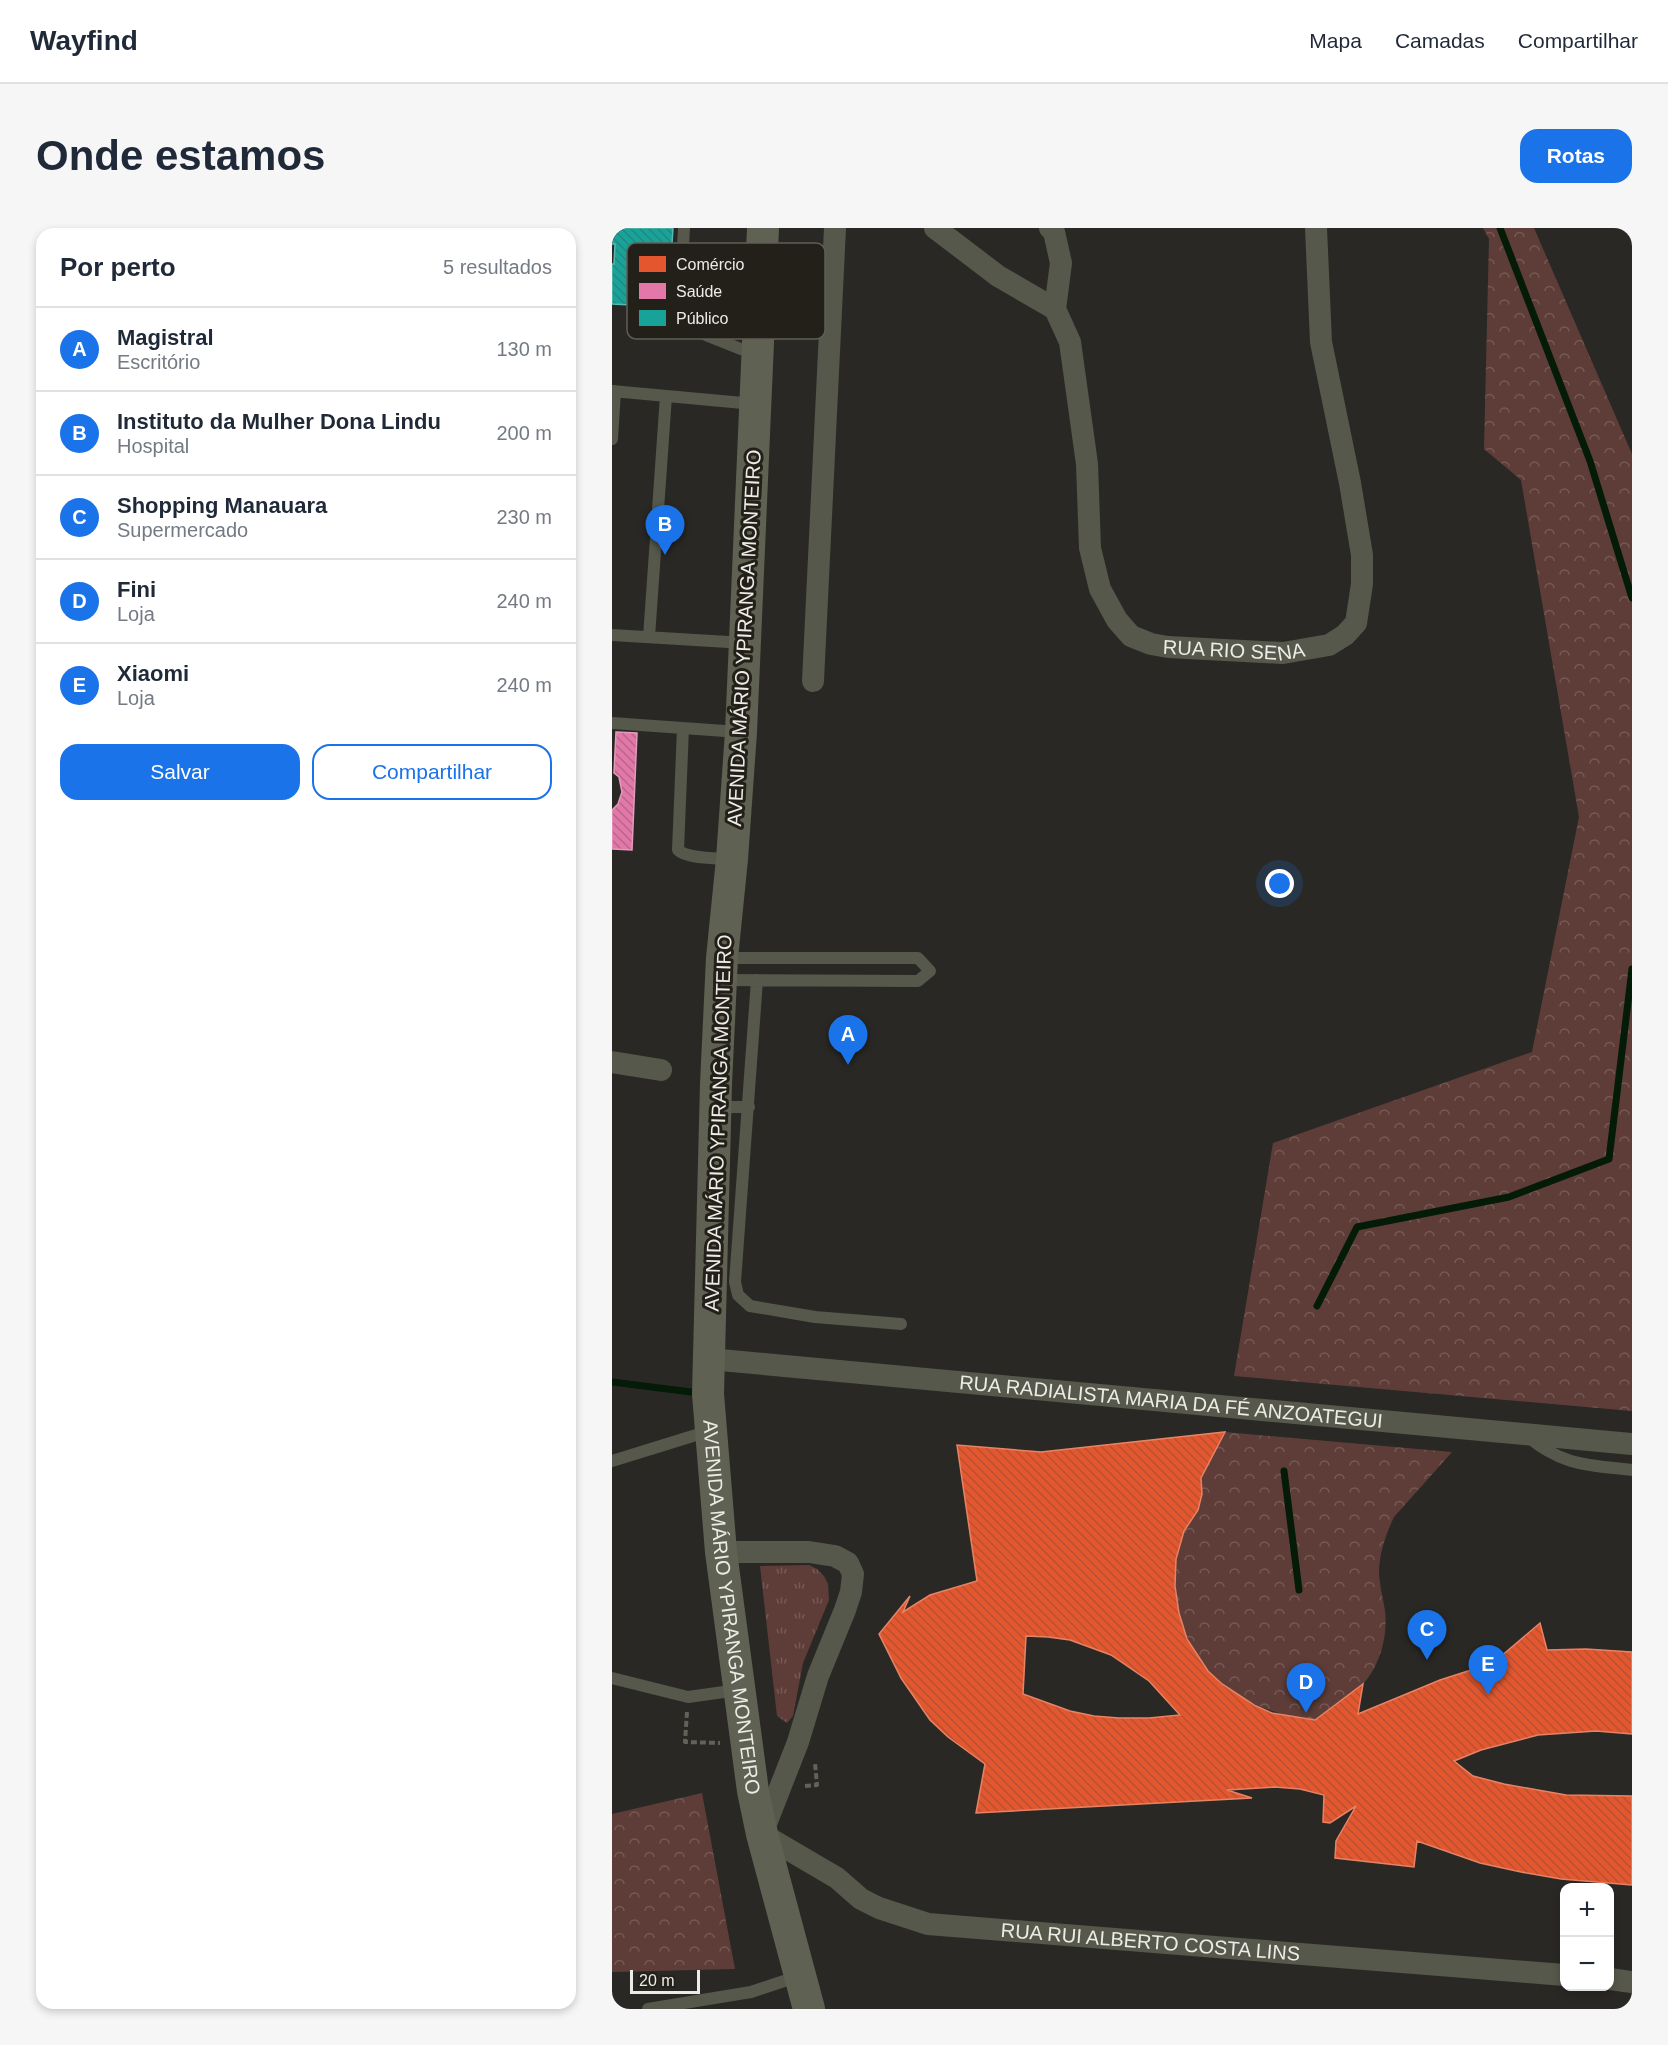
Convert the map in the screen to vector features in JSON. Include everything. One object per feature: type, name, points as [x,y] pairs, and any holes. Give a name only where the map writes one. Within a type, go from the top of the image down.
[{"type":"main road","name":"AVENIDA MÁRIO YPIRANGA MONTEIRO","points":[[762,243],[763,228]]},
{"type":"main road","name":"AVENIDA MÁRIO YPIRANGA MONTEIRO","points":[[759,339],[741,732],[722,969],[708,1394],[721,1552],[753,1791],[762,1834],[809,2009]]},
{"type":"street","points":[[813,681],[835,228]]},
{"type":"street","points":[[935,228],[998,276],[1055,309],[1061,262],[1054,232],[1050,228]]},
{"type":"street","name":"RUA RIO SENA","points":[[1055,309],[1070,342],[1078,394],[1087,464],[1090,548],[1100,589],[1117,620],[1131,636],[1151,644],[1168,647],[1282,653],[1329,645],[1345,635],[1356,623],[1362,584],[1362,555],[1350,483],[1321,342],[1316,228]]},
{"type":"street","points":[[612,1062],[661,1070]]},
{"type":"street","name":"RUA RADIALISTA MARIA DA FÉ ANZOATEGUI","points":[[709,1359],[1632,1444]]},
{"type":"street","points":[[721,1552],[809,1552],[835,1556],[848,1563],[853,1574],[848,1601],[818,1676],[795,1751],[762,1834]]},
{"type":"street","name":"RUA RUI ALBERTO COSTA LINS","points":[[762,1834],[837,1878],[861,1899],[879,1908],[928,1924],[1560,1975]]},
{"type":"street","points":[[1614,1980],[1632,1982]]},
{"type":"lane","points":[[683,243],[684,228]]},
{"type":"lane","points":[[716,339],[758,355]]},
{"type":"lane","points":[[612,439],[613,391],[755,404]]},
{"type":"lane","points":[[649,637],[666,396]]},
{"type":"lane","points":[[612,635],[745,643]]},
{"type":"lane","points":[[612,723],[741,732]]},
{"type":"lane","points":[[683,728],[678,850],[688,855],[732,859]]},
{"type":"lane","points":[[918,958],[930,971],[918,981],[757,980],[722,969],[918,958]]},
{"type":"lane","points":[[757,980],[735,1282],[738,1295],[750,1306],[815,1317],[901,1324]]},
{"type":"lane","points":[[716,1107],[749,1107]]},
{"type":"lane","points":[[612,1461],[710,1431]]},
{"type":"lane","points":[[1525,1434],[1539,1447],[1572,1462],[1632,1470]]},
{"type":"lane","points":[[612,1678],[688,1697],[738,1690]]},
{"type":"lane","points":[[648,2009],[751,1992],[800,1976]]},
{"type":"green space","points":[[1483,228],[1534,228],[1632,454],[1632,1411],[1234,1376],[1273,1143],[1532,1052],[1579,817],[1521,480],[1484,449],[1489,239]]},
{"type":"green space","points":[[1225,1432],[1452,1452],[1394,1517],[1386,1536],[1379,1570],[1386,1620],[1382,1650],[1374,1668],[1358,1689],[1315,1720],[1289,1716],[1264,1708],[1242,1698],[1223,1685],[1206,1668],[1193,1648],[1183,1625],[1177,1599],[1176,1558],[1184,1532],[1199,1504],[1204,1472]]},
{"type":"green space","points":[[809,1565],[824,1576],[828,1584],[829,1600],[803,1663],[793,1716],[787,1723],[777,1716],[760,1566]]},
{"type":"green space","points":[[702,1793],[735,1969],[612,1972],[612,1814]]},
{"type":"building: Comércio","points":[[1225,1432],[1201,1478],[1202,1494],[1198,1510],[1184,1531],[1176,1559],[1175,1586],[1179,1613],[1187,1639],[1208,1671],[1222,1684],[1254,1705],[1272,1713],[1315,1720],[1363,1684],[1358,1714],[1440,1680],[1493,1663],[1540,1623],[1547,1650],[1586,1649],[1632,1652],[1632,1734],[1596,1731],[1538,1735],[1481,1750],[1454,1761],[1473,1776],[1504,1784],[1566,1795],[1632,1796],[1632,1885],[1561,1879],[1521,1872],[1480,1863],[1417,1841],[1414,1867],[1335,1858],[1336,1841],[1356,1806],[1330,1823],[1323,1822],[1324,1795],[1300,1789],[1275,1787],[1227,1790],[1252,1798],[976,1813],[985,1764],[948,1737],[930,1720],[901,1678],[879,1634],[910,1596],[903,1612],[930,1595],[977,1581],[957,1445],[1041,1452]],"holes":[[[1026,1636],[1070,1640],[1111,1655],[1149,1681],[1180,1715],[1149,1718],[1094,1716],[1070,1711],[1023,1694]]]},
{"type":"building: Saúde","points":[[616,732],[637,733],[632,850],[612,849],[612,810],[618,804],[622,792],[619,777],[614,773]]},
{"type":"building: Público","points":[[612,228],[673,228],[672,243],[627,243],[627,305],[612,304],[612,264],[614,264],[615,244],[612,244]]},
{"type":"waterway","points":[[1500,228],[1590,461],[1632,598]]},
{"type":"waterway","points":[[1317,1306],[1357,1227],[1509,1197],[1609,1159],[1632,969]]},
{"type":"waterway","points":[[612,1382],[699,1393]]},
{"type":"waterway","points":[[1284,1471],[1299,1590]]},
{"type":"place","name":"Instituto da Mulher Dona Lindu","points":[[665,555]]},
{"type":"place","name":"Magistral","points":[[848,1065]]},
{"type":"place","name":"Shopping Manauara","points":[[1427,1660]]},
{"type":"place","name":"Xiaomi","points":[[1488,1695]]},
{"type":"place","name":"Fini","points":[[1306,1713]]}]
